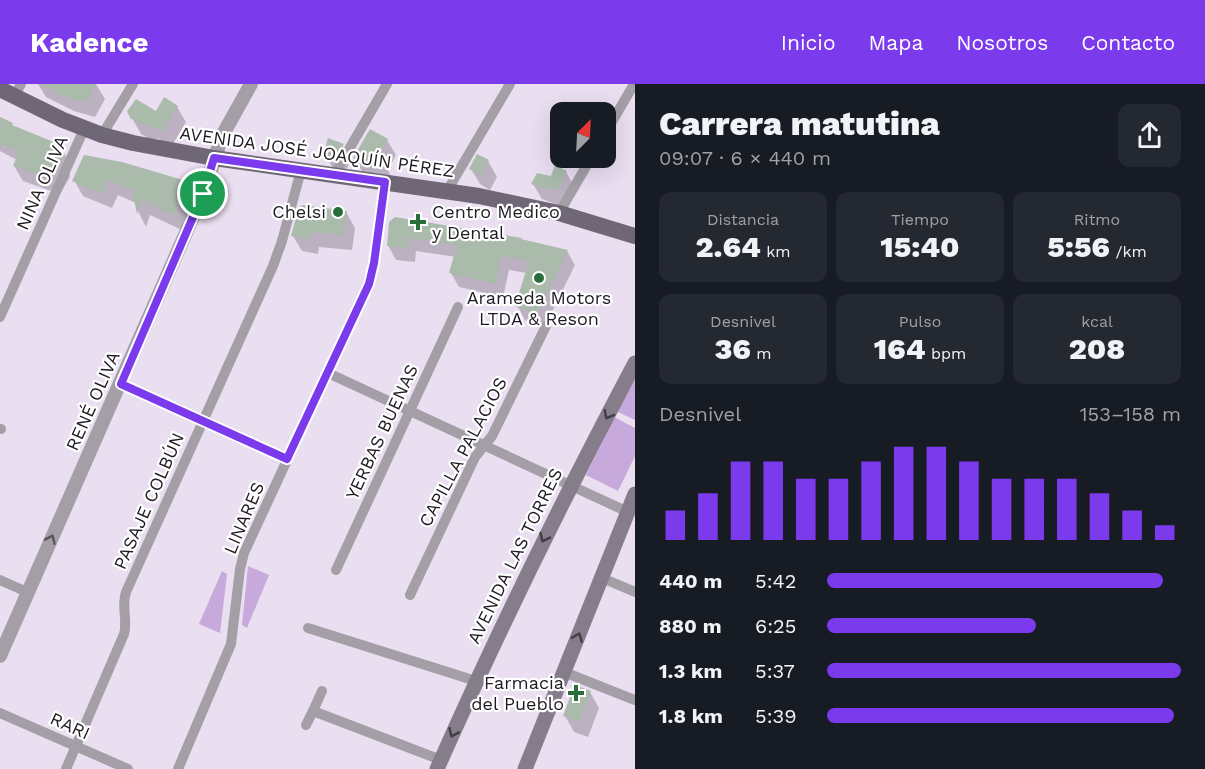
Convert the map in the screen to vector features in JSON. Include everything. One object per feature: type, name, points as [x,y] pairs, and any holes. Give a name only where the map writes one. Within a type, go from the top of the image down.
[{"type":"main road","name":"AVENIDA JOSÉ JOAQUÍN PÉREZ","points":[[12,90],[84,129],[149,147],[514,203],[559,213],[635,236]]},
{"type":"main road","name":"AVENIDA LAS TORRES","points":[[439,764],[570,485],[635,363]]},
{"type":"main road","points":[[525,769],[635,494]]},
{"type":"street","points":[[102,135],[133,84]]},
{"type":"street","name":"RENÉ OLIVA","points":[[0,656],[203,194],[225,130],[251,84]]},
{"type":"street","points":[[334,175],[387,84]]},
{"type":"street","points":[[447,191],[510,84]]},
{"type":"street","points":[[616,115],[634,84]]},
{"type":"street","name":"NINA OLIVA","points":[[0,317],[84,129]]},
{"type":"street","points":[[559,213],[585,168]]},
{"type":"street","name":"PASAJE COLBÚN","points":[[66,769],[124,634],[126,623],[123,603],[126,592],[278,254],[301,170]]},
{"type":"street","name":"LINARES","points":[[178,769],[231,644],[244,553],[372,273],[385,182]]},
{"type":"street","name":"YERBAS BUENAS","points":[[336,570],[458,308]]},
{"type":"street","name":"CAPILLA PALACIOS","points":[[410,595],[475,457],[492,436],[546,326]]},
{"type":"street","points":[[328,373],[628,512]]},
{"type":"street","points":[[121,384],[287,459]]},
{"type":"street","points":[[602,578],[635,592]]},
{"type":"street","points":[[0,580],[27,592]]},
{"type":"street","points":[[308,628],[476,681]]},
{"type":"street","points":[[564,672],[635,700]]},
{"type":"street","points":[[306,725],[322,692]]},
{"type":"street","points":[[313,711],[439,764]]},
{"type":"street","name":"RARI","points":[[0,713],[128,769]]},
{"type":"shaded area","points":[[635,376],[635,420],[616,411]]},
{"type":"shaded area","points":[[614,417],[635,428],[635,456],[618,491],[586,475]]},
{"type":"shaded area","points":[[248,566],[269,575],[247,628],[242,625]]},
{"type":"shaded area","points":[[222,571],[227,574],[220,633],[199,624]]},
{"type":"building","points":[[40,84],[96,84],[86,102],[63,96]]},
{"type":"building","points":[[164,97],[178,106],[162,132],[148,124],[146,127],[130,118],[127,111],[136,99],[156,111]]},
{"type":"building","points":[[0,117],[13,123],[12,125],[61,145],[62,161],[51,179],[13,166],[19,151],[3,144],[0,149]]},
{"type":"building","points":[[370,129],[388,139],[378,157],[382,158],[379,167],[353,158]]},
{"type":"building","points":[[328,138],[344,144],[333,156],[323,155]]},
{"type":"building","points":[[477,154],[489,160],[481,175],[469,169]]},
{"type":"building","points":[[84,155],[122,162],[183,180],[184,190],[173,215],[142,200],[137,214],[132,190],[109,180],[103,194],[72,181]]},
{"type":"building","points":[[554,168],[567,171],[559,188],[548,190],[531,184],[537,173],[551,176]]},
{"type":"building","points":[[303,205],[347,211],[344,235],[311,232],[310,239],[291,236],[299,207]]},
{"type":"building","points":[[395,217],[522,238],[568,250],[536,315],[515,306],[529,261],[501,256],[496,284],[449,273],[457,245],[409,238],[407,248],[387,246],[389,222]]},
{"type":"building","points":[[580,687],[591,691],[579,722],[563,716],[573,689]]},
{"type":"place","name":"Chelsi","points":[[338,212]]},
{"type":"place","name":"Centro Medico y Dental","points":[[418,222]]},
{"type":"place","name":"Arameda Motors LTDA & Reson","points":[[539,278]]},
{"type":"place","name":"Farmacia del Pueblo","points":[[576,693]]},
{"type":"route","points":[[214,158],[385,182],[369,284],[287,459],[121,384],[203,194],[214,158]]}]
